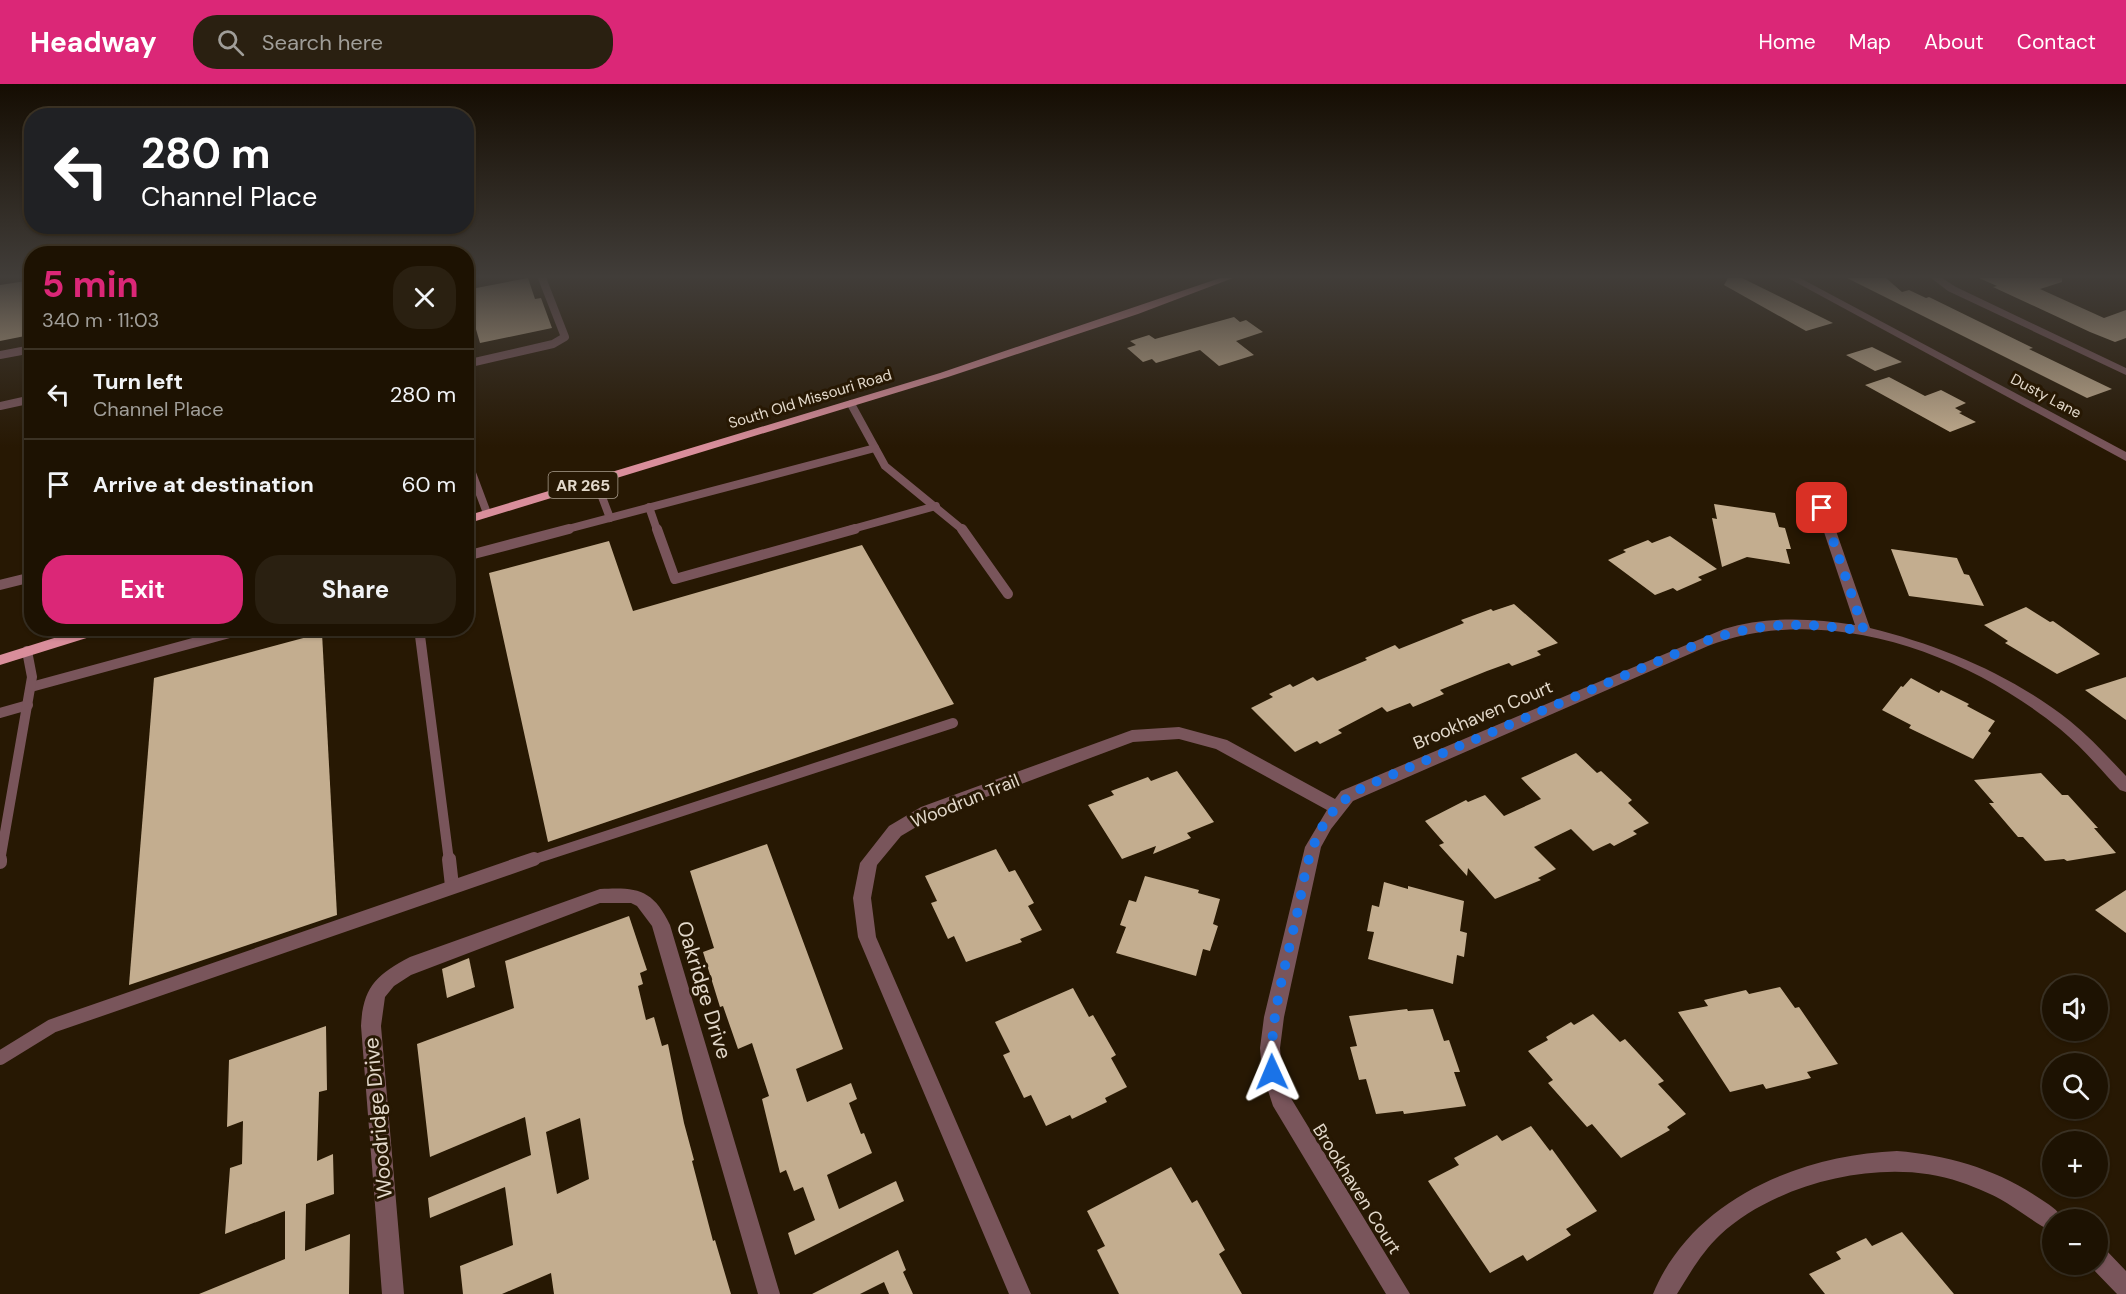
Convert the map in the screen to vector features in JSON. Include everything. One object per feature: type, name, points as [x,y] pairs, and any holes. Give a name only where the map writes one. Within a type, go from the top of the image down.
[{"type":"main road","name":"South Old Missouri Road","points":[[474,517],[851,404],[1066,334]]},
{"type":"main road","points":[[0,660],[77,636]]},
{"type":"street","name":"Dusty Lane","points":[[1898,334],[2126,457]]},
{"type":"street","points":[[2047,334],[2126,372]]},
{"type":"street","points":[[1822,508],[1864,631]]},
{"type":"street","name":"Brookhaven Court","points":[[1399,1294],[1296,1127],[1281,1099],[1272,1072],[1270,1048],[1274,1017],[1313,848],[1336,807],[1347,796],[1703,642],[1737,630],[1797,624],[1864,631],[1945,656],[2029,699],[2071,731],[2126,786]]},
{"type":"street","name":"Woodrun Trail","points":[[1020,1294],[867,938],[862,898],[870,863],[895,831],[927,812],[1132,736],[1179,734],[1221,744],[1336,807]]},
{"type":"street","name":"Oakridge Drive","points":[[416,963],[600,896],[630,895],[650,904],[662,925],[769,1294]]},
{"type":"street","name":"Woodridge Drive","points":[[393,1294],[371,1008],[376,992],[388,977],[416,963]]},
{"type":"street","points":[[1664,1294],[1695,1247],[1711,1228],[1730,1214],[1803,1177],[1841,1166],[1887,1160],[1928,1164],[1970,1175],[2013,1194],[2042,1213]]},
{"type":"street","points":[[2108,1268],[2126,1287]]},
{"type":"lane","points":[[474,362],[553,344],[565,337],[564,334]]},
{"type":"lane","points":[[0,355],[24,350]]},
{"type":"lane","points":[[0,406],[24,401]]},
{"type":"lane","points":[[851,404],[885,466],[959,525],[1008,594]]},
{"type":"lane","points":[[474,554],[875,448]]},
{"type":"lane","points":[[474,478],[487,513]]},
{"type":"lane","points":[[596,481],[610,518]]},
{"type":"lane","points":[[649,507],[675,579],[936,506]]},
{"type":"lane","points":[[0,585],[24,579]]},
{"type":"lane","points":[[31,687],[219,636]]},
{"type":"lane","points":[[420,636],[452,886]]},
{"type":"lane","points":[[0,862],[31,687],[32,677],[27,651]]},
{"type":"lane","points":[[0,713],[28,705]]},
{"type":"lane","points":[[0,1058],[52,1026],[452,886],[953,723]]},
{"type":"building","points":[[0,334],[24,334],[24,336],[0,341]]},
{"type":"building","points":[[478,334],[521,334],[480,343]]},
{"type":"building","points":[[1171,334],[1256,334],[1236,341],[1254,355],[1219,366],[1200,350],[1156,363],[1152,359],[1143,362],[1127,348],[1136,345],[1130,341],[1149,335],[1155,339]]},
{"type":"building","points":[[1960,334],[2005,334],[2033,348],[2029,349],[2112,389],[2087,398]]},
{"type":"building","points":[[2096,334],[2126,334],[2126,338],[2115,342]]},
{"type":"building","points":[[1872,347],[1902,362],[1875,371],[1846,355]]},
{"type":"building","points":[[1889,377],[1925,396],[1941,390],[1966,403],[1955,408],[1962,412],[1959,413],[1976,422],[1950,432],[1865,385]]},
{"type":"building","points":[[1714,504],[1775,513],[1779,527],[1785,528],[1791,549],[1786,549],[1790,564],[1747,557],[1722,567],[1712,518],[1717,519]]},
{"type":"building","points":[[1670,536],[1717,569],[1698,577],[1702,580],[1677,591],[1673,588],[1655,595],[1608,560],[1626,552],[1623,550],[1648,540],[1652,543]]},
{"type":"building","points":[[609,541],[633,611],[862,545],[954,704],[548,842],[489,573]]},
{"type":"building","points":[[1891,549],[1957,558],[1964,574],[1969,575],[1984,606],[1909,596]]},
{"type":"building","points":[[1514,604],[1558,643],[1537,651],[1541,655],[1512,666],[1509,663],[1440,690],[1444,694],[1413,707],[1410,703],[1387,712],[1382,707],[1338,730],[1342,733],[1320,744],[1317,741],[1295,752],[1251,708],[1273,697],[1269,694],[1290,684],[1293,687],[1313,677],[1317,681],[1367,660],[1365,658],[1395,645],[1399,649],[1464,623],[1461,620],[1491,609],[1493,611]]},
{"type":"building","points":[[2026,607],[2050,622],[2053,621],[2100,654],[2057,674],[2005,643],[2008,641],[1984,625]]},
{"type":"building","points":[[311,636],[322,636],[337,915],[129,985],[154,678]]},
{"type":"building","points":[[2126,677],[2126,720],[2085,690]]},
{"type":"building","points":[[1911,678],[1939,693],[1941,690],[1969,704],[1967,706],[1995,721],[1988,731],[1991,733],[1973,759],[1909,728],[1911,725],[1882,710],[1901,686],[1903,687]]},
{"type":"building","points":[[1576,753],[1597,773],[1601,771],[1632,800],[1628,803],[1649,823],[1633,831],[1637,834],[1614,846],[1610,843],[1593,851],[1571,829],[1534,847],[1556,869],[1538,878],[1541,880],[1495,899],[1468,868],[1467,876],[1439,845],[1444,843],[1425,821],[1466,800],[1468,802],[1485,795],[1504,816],[1541,799],[1521,778]]},
{"type":"building","points":[[1177,771],[1214,822],[1187,833],[1191,838],[1153,854],[1156,846],[1122,859],[1088,805],[1114,795],[1111,791],[1148,777],[1151,781]]},
{"type":"building","points":[[2041,773],[2062,795],[2068,795],[2098,828],[2094,828],[2116,853],[2067,861],[2064,859],[2045,861],[2023,837],[2018,837],[1989,803],[1994,803],[1974,780]]},
{"type":"building","points":[[767,844],[843,1049],[796,1069],[807,1102],[851,1083],[857,1099],[849,1103],[861,1134],[864,1133],[872,1153],[827,1175],[839,1209],[896,1181],[904,1201],[795,1255],[788,1233],[815,1220],[803,1187],[794,1191],[786,1170],[780,1173],[762,1099],[769,1096],[752,1043],[738,1049],[723,1006],[720,1007],[703,952],[714,948],[690,871]]},
{"type":"building","points":[[996,849],[1009,872],[1015,870],[1034,903],[1028,906],[1042,930],[1020,939],[1022,942],[966,962],[954,936],[948,939],[931,903],[937,901],[925,876]]},
{"type":"building","points":[[1145,876],[1199,890],[1198,893],[1220,899],[1213,924],[1218,926],[1210,951],[1203,949],[1196,976],[1116,953],[1126,927],[1120,925],[1129,900],[1136,902]]},
{"type":"building","points":[[1384,882],[1464,901],[1460,931],[1467,933],[1464,957],[1457,955],[1453,984],[1368,959],[1374,932],[1367,931],[1372,905],[1379,907]]},
{"type":"building","points":[[2126,890],[2126,933],[2095,910]]},
{"type":"building","points":[[629,916],[647,970],[640,973],[643,984],[638,986],[646,1020],[654,1017],[662,1046],[668,1044],[694,1160],[692,1161],[713,1241],[715,1240],[731,1294],[554,1294],[551,1273],[502,1294],[463,1294],[460,1266],[513,1245],[505,1187],[430,1218],[428,1198],[531,1155],[525,1117],[430,1157],[417,1044],[514,1008],[505,961]],"holes":[[[580,1118],[589,1179],[557,1194],[546,1132]]]},
{"type":"building","points":[[469,958],[475,987],[447,998],[442,969]]},
{"type":"building","points":[[1780,987],[1795,1008],[1799,1007],[1838,1064],[1807,1072],[1811,1078],[1766,1089],[1763,1084],[1730,1092],[1678,1012],[1708,1006],[1704,1000],[1746,990],[1749,994]]},
{"type":"building","points":[[1073,988],[1089,1017],[1093,1015],[1116,1055],[1111,1058],[1127,1087],[1105,1098],[1107,1102],[1072,1119],[1070,1115],[1046,1126],[1031,1095],[1024,1098],[1003,1055],[1010,1052],[995,1022]]},
{"type":"building","points":[[1407,1009],[1408,1011],[1433,1009],[1444,1041],[1449,1040],[1460,1072],[1454,1072],[1466,1106],[1404,1114],[1403,1111],[1376,1114],[1366,1079],[1359,1080],[1350,1047],[1357,1046],[1349,1016]]},
{"type":"building","points":[[1593,1014],[1620,1042],[1625,1039],[1664,1081],[1658,1084],[1686,1114],[1667,1127],[1670,1130],[1621,1158],[1592,1124],[1587,1127],[1548,1083],[1553,1080],[1528,1051],[1548,1040],[1546,1037],[1571,1022],[1574,1025]]},
{"type":"building","points":[[326,1026],[327,1090],[319,1092],[317,1161],[333,1154],[334,1194],[306,1204],[305,1251],[350,1234],[349,1294],[199,1294],[285,1259],[285,1211],[225,1234],[230,1168],[242,1164],[243,1121],[227,1127],[229,1060]]},
{"type":"building","points":[[1531,1126],[1550,1151],[1552,1149],[1597,1211],[1566,1229],[1571,1235],[1527,1261],[1523,1255],[1490,1273],[1428,1181],[1459,1165],[1454,1158],[1497,1135],[1502,1141]]},
{"type":"building","points":[[1171,1167],[1192,1203],[1197,1200],[1225,1250],[1219,1254],[1242,1294],[1119,1294],[1097,1250],[1105,1246],[1087,1211]]},
{"type":"building","points":[[1902,1232],[1954,1294],[1825,1294],[1809,1274],[1841,1259],[1836,1252],[1866,1238],[1872,1246]]},
{"type":"building","points":[[898,1250],[906,1270],[903,1272],[913,1294],[889,1294],[884,1282],[860,1294],[812,1294]]},
{"type":"route","points":[[1272,1072],[1270,1048],[1274,1017],[1313,848],[1336,807],[1347,796],[1366,786],[1703,642],[1737,630],[1768,625],[1797,624],[1826,625],[1864,631],[1822,508]]}]
